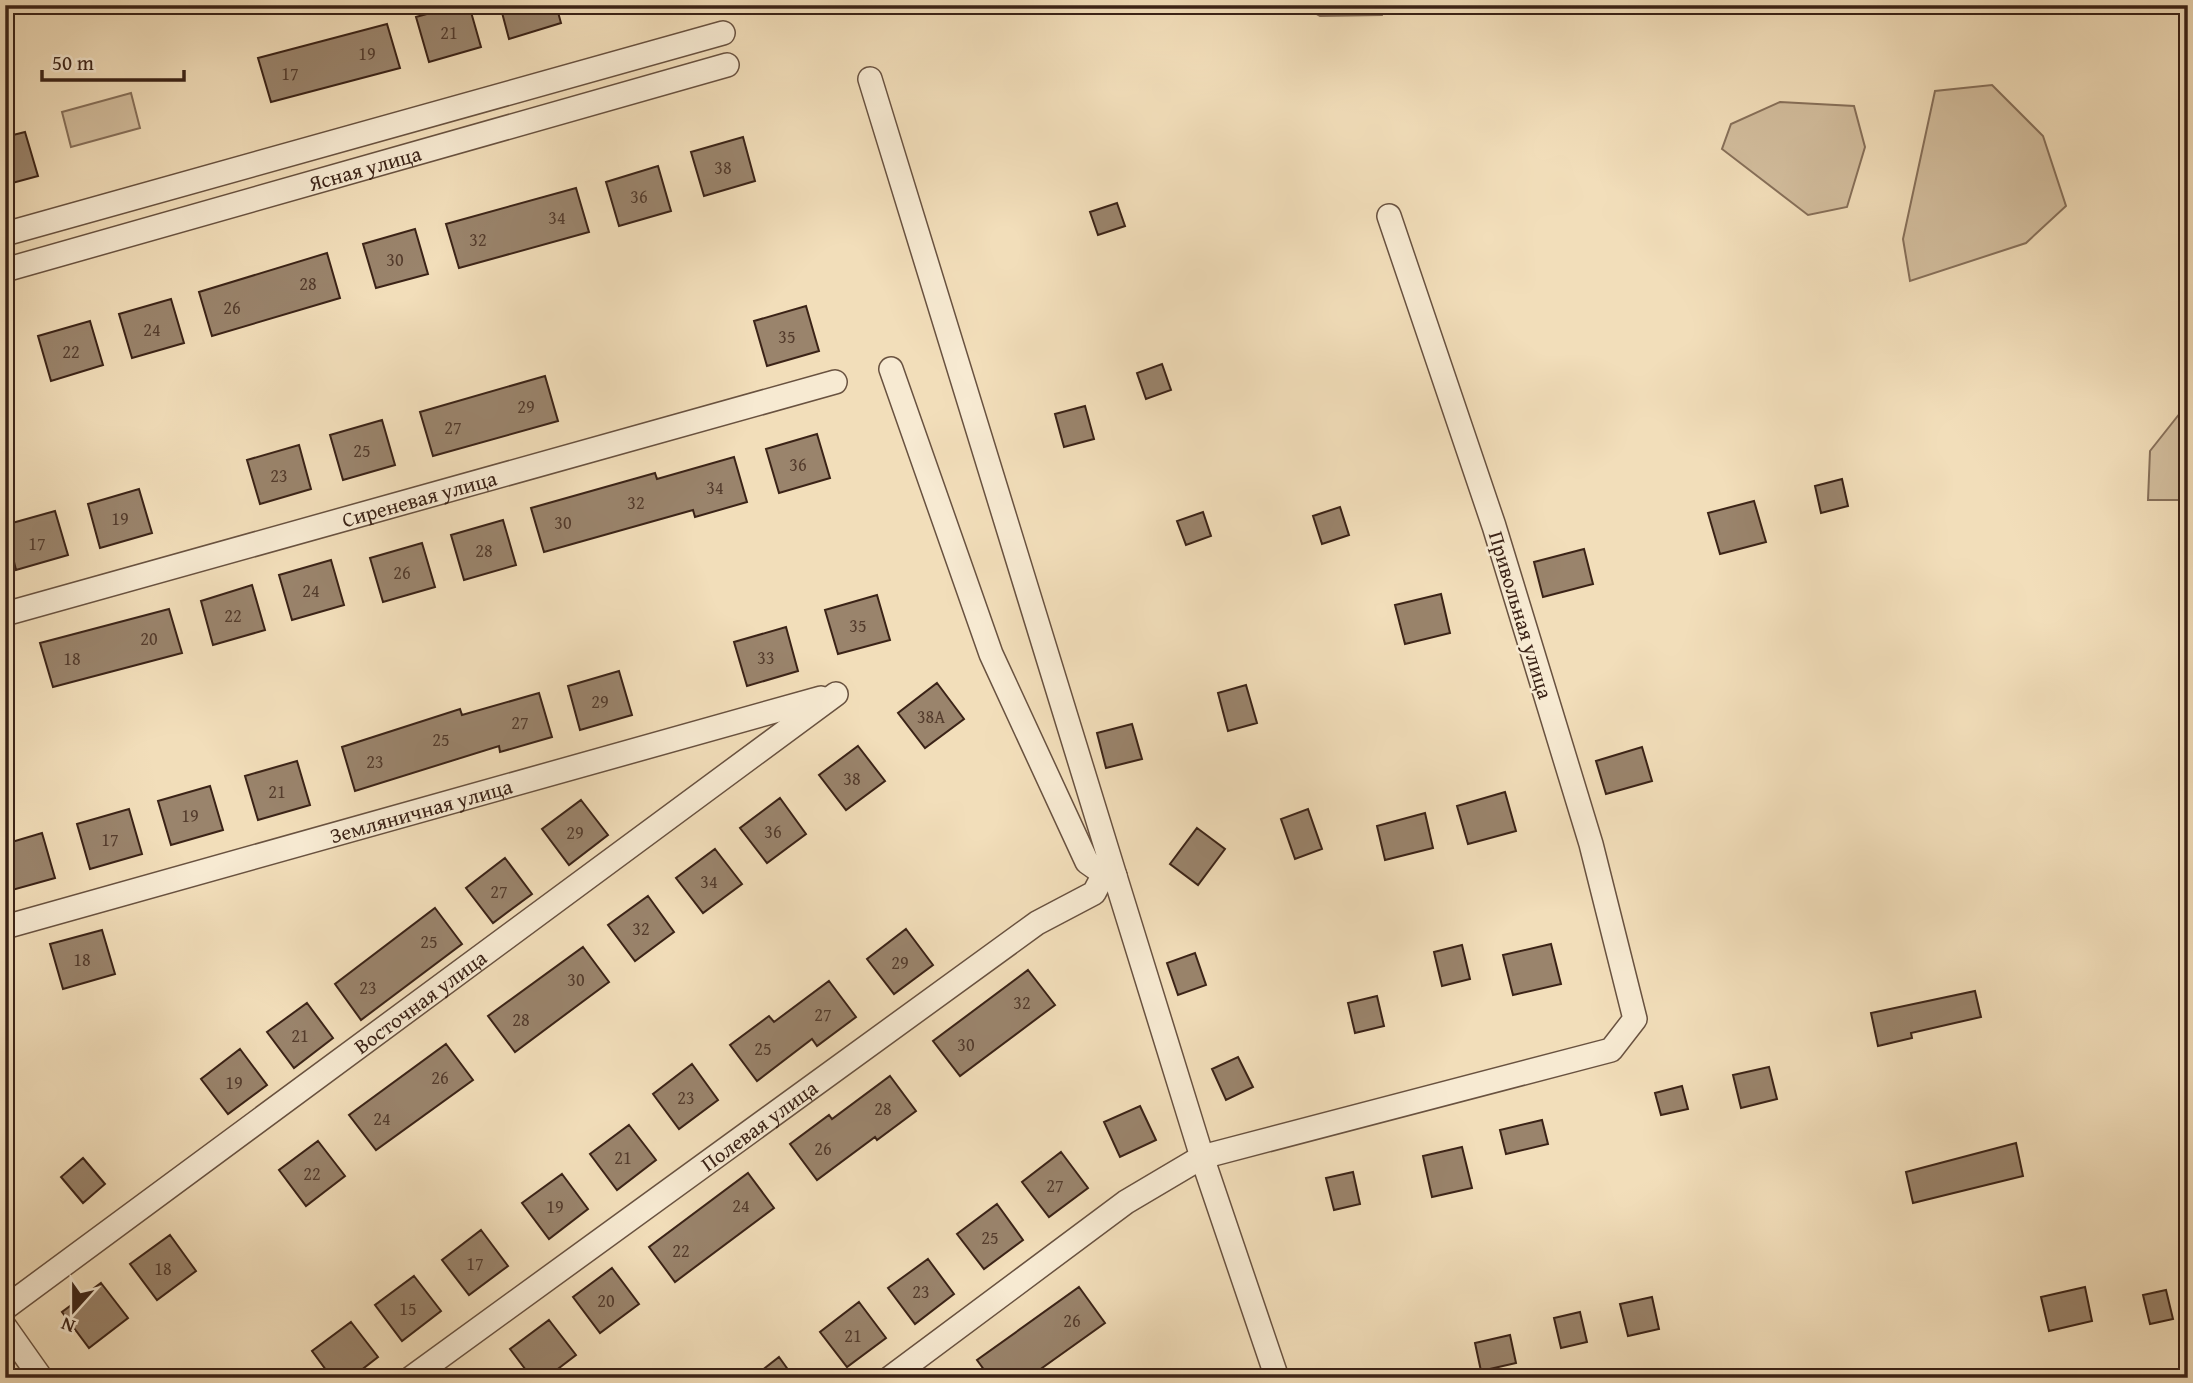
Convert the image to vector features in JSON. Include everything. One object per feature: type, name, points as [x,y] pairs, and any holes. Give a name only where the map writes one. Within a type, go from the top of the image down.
[{"type":"street","name":"Ясная улица","points":[[5,234],[723,33]]},
{"type":"street","name":"Ясная улица","points":[[5,270],[727,65]]},
{"type":"street","points":[[870,79],[1109,875],[1276,1378]]},
{"type":"street","name":"Привольная улица","points":[[1202,1157],[1611,1050],[1634,1019],[1591,844],[1510,579],[1389,216]]},
{"type":"street","points":[[891,369],[991,654],[1087,862],[1109,875]]},
{"type":"street","name":"Сиреневая улица","points":[[5,614],[835,382]]},
{"type":"street","name":"Земляничная улица","points":[[5,928],[836,694]]},
{"type":"street","name":"Восточная улица","points":[[5,1308],[836,694]]},
{"type":"street","name":"Полевая улица","points":[[411,1378],[1037,923],[1094,893],[1109,875]]},
{"type":"street","points":[[890,1378],[1126,1202],[1202,1157]]},
{"type":"street","points":[[5,1327],[41,1378]]},
{"type":"shaded area","points":[[1301,5],[1386,5],[1382,15],[1320,16]]},
{"type":"shaded area","points":[[1992,85],[2043,136],[2066,206],[2026,243],[1910,281],[1903,239],[1935,91]]},
{"type":"shaded area","points":[[131,93],[140,128],[71,147],[62,112]]},
{"type":"shaded area","points":[[1780,102],[1854,106],[1865,147],[1847,207],[1808,215],[1722,149],[1731,124]]},
{"type":"shaded area","points":[[2188,403],[2188,500],[2148,500],[2150,451]]},
{"type":"building","points":[[459,5],[469,5],[481,47],[429,62],[416,17]]},
{"type":"building","points":[[500,5],[556,5],[561,23],[509,39]]},
{"type":"building","points":[[387,24],[400,68],[271,102],[258,58]]},
{"type":"building","points":[[25,132],[38,176],[5,185],[5,137]]},
{"type":"building","points":[[743,137],[755,181],[704,196],[691,152]]},
{"type":"building","points":[[658,166],[671,211],[619,226],[606,182]]},
{"type":"building","points":[[576,188],[589,232],[459,268],[446,224]]},
{"type":"building","points":[[1117,203],[1125,226],[1098,235],[1090,212]]},
{"type":"building","points":[[415,229],[428,274],[376,288],[363,244]]},
{"type":"building","points":[[327,253],[340,298],[212,336],[199,292]]},
{"type":"building","points":[[171,299],[184,343],[132,358],[119,314]]},
{"type":"building","points":[[806,306],[819,351],[767,366],[754,321]]},
{"type":"building","points":[[90,321],[103,365],[51,381],[38,336]]},
{"type":"building","points":[[1162,364],[1171,390],[1146,399],[1137,373]]},
{"type":"building","points":[[545,376],[558,421],[433,456],[420,412]]},
{"type":"building","points":[[1085,406],[1094,439],[1064,447],[1055,414]]},
{"type":"building","points":[[382,420],[395,465],[343,480],[330,435]]},
{"type":"building","points":[[817,434],[830,478],[779,493],[766,449]]},
{"type":"building","points":[[299,445],[311,489],[260,504],[247,460]]},
{"type":"building","points":[[734,457],[747,502],[695,517],[693,510],[544,552],[531,508],[655,473],[657,479]]},
{"type":"building","points":[[1842,479],[1848,506],[1821,513],[1815,486]]},
{"type":"building","points":[[139,489],[152,533],[100,548],[88,504]]},
{"type":"building","points":[[1754,501],[1766,542],[1720,554],[1708,513]]},
{"type":"building","points":[[1340,507],[1349,535],[1322,544],[1313,516]]},
{"type":"building","points":[[55,511],[68,555],[16,570],[5,525]]},
{"type":"building","points":[[1203,512],[1211,536],[1186,545],[1177,521]]},
{"type":"building","points":[[503,520],[516,565],[464,580],[451,535]]},
{"type":"building","points":[[422,543],[435,587],[383,602],[370,558]]},
{"type":"building","points":[[1584,549],[1593,584],[1543,597],[1534,562]]},
{"type":"building","points":[[331,560],[344,605],[292,620],[279,575]]},
{"type":"building","points":[[252,585],[265,630],[213,645],[201,601]]},
{"type":"building","points":[[1441,594],[1450,633],[1405,644],[1395,605]]},
{"type":"building","points":[[877,595],[890,640],[838,654],[825,610]]},
{"type":"building","points":[[169,609],[182,653],[53,687],[40,643]]},
{"type":"building","points":[[786,627],[798,671],[747,686],[734,642]]},
{"type":"building","points":[[619,671],[632,715],[580,730],[568,686]]},
{"type":"building","points":[[937,683],[964,719],[925,748],[898,713]]},
{"type":"building","points":[[1246,685],[1257,723],[1228,731],[1218,693]]},
{"type":"building","points":[[539,693],[552,737],[500,752],[499,746],[355,791],[342,747],[460,709],[462,715]]},
{"type":"building","points":[[1132,724],[1142,759],[1106,768],[1097,733]]},
{"type":"building","points":[[858,746],[885,781],[846,810],[819,775]]},
{"type":"building","points":[[1642,747],[1652,781],[1606,794],[1596,761]]},
{"type":"building","points":[[297,761],[310,805],[258,820],[245,776]]},
{"type":"building","points":[[210,786],[223,830],[171,845],[158,801]]},
{"type":"building","points":[[1505,792],[1516,831],[1468,844],[1457,806]]},
{"type":"building","points":[[780,798],[806,834],[767,863],[740,828]]},
{"type":"building","points":[[581,800],[608,835],[569,865],[542,829]]},
{"type":"building","points":[[129,809],[142,854],[90,869],[77,824]]},
{"type":"building","points":[[1308,809],[1322,849],[1295,859],[1281,819]]},
{"type":"building","points":[[1425,813],[1433,848],[1385,860],[1377,826]]},
{"type":"building","points":[[1197,828],[1225,849],[1198,885],[1170,864]]},
{"type":"building","points":[[42,833],[55,878],[5,892],[5,844]]},
{"type":"building","points":[[715,849],[742,884],[703,913],[676,878]]},
{"type":"building","points":[[505,858],[532,894],[493,923],[466,888]]},
{"type":"building","points":[[648,896],[674,932],[635,961],[608,925]]},
{"type":"building","points":[[435,908],[462,944],[361,1020],[335,984]]},
{"type":"building","points":[[906,929],[933,965],[894,994],[867,959]]},
{"type":"building","points":[[102,930],[115,974],[63,989],[50,944]]},
{"type":"building","points":[[1551,944],[1561,984],[1513,995],[1503,955]]},
{"type":"building","points":[[1462,945],[1470,979],[1442,986],[1434,952]]},
{"type":"building","points":[[583,947],[609,982],[515,1052],[488,1016]]},
{"type":"building","points":[[1195,953],[1206,985],[1178,995],[1167,963]]},
{"type":"building","points":[[1028,970],[1055,1005],[960,1076],[933,1041]]},
{"type":"building","points":[[829,981],[856,1017],[817,1046],[812,1039],[757,1081],[730,1045],[769,1016],[774,1022]]},
{"type":"building","points":[[1975,991],[1981,1017],[1911,1033],[1912,1038],[1878,1046],[1871,1013]]},
{"type":"building","points":[[1377,996],[1384,1026],[1355,1033],[1348,1003]]},
{"type":"building","points":[[307,1003],[333,1038],[294,1068],[267,1032]]},
{"type":"building","points":[[446,1044],[473,1080],[376,1150],[349,1115]]},
{"type":"building","points":[[240,1049],[267,1085],[228,1114],[201,1079]]},
{"type":"building","points":[[1238,1057],[1253,1087],[1226,1100],[1212,1069]]},
{"type":"building","points":[[692,1064],[718,1100],[679,1129],[653,1094]]},
{"type":"building","points":[[1769,1067],[1777,1099],[1741,1108],[1733,1075]]},
{"type":"building","points":[[890,1076],[916,1111],[877,1140],[875,1137],[817,1180],[790,1144],[829,1115],[832,1119]]},
{"type":"building","points":[[1682,1086],[1688,1109],[1661,1115],[1655,1093]]},
{"type":"building","points":[[1140,1106],[1156,1140],[1120,1157],[1104,1122]]},
{"type":"building","points":[[1542,1120],[1548,1144],[1506,1154],[1500,1130]]},
{"type":"building","points":[[629,1125],[656,1160],[617,1190],[590,1154]]},
{"type":"building","points":[[318,1141],[345,1176],[306,1206],[279,1170]]},
{"type":"building","points":[[2016,1143],[2023,1176],[1913,1203],[1906,1172]]},
{"type":"building","points":[[1462,1147],[1472,1188],[1432,1197],[1423,1156]]},
{"type":"building","points":[[1061,1152],[1088,1188],[1049,1217],[1022,1182]]},
{"type":"building","points":[[83,1158],[105,1184],[83,1203],[61,1177]]},
{"type":"building","points":[[1353,1172],[1360,1204],[1334,1210],[1326,1178]]},
{"type":"building","points":[[748,1173],[774,1208],[675,1282],[649,1247]]},
{"type":"building","points":[[562,1174],[588,1209],[549,1239],[522,1203]]},
{"type":"building","points":[[997,1204],[1023,1240],[984,1269],[957,1234]]},
{"type":"building","points":[[481,1230],[508,1266],[469,1295],[442,1260]]},
{"type":"building","points":[[170,1235],[196,1271],[157,1300],[130,1264]]},
{"type":"building","points":[[928,1259],[954,1294],[915,1324],[888,1288]]},
{"type":"building","points":[[612,1268],[639,1304],[600,1333],[573,1297]]},
{"type":"building","points":[[414,1276],[441,1311],[402,1341],[375,1305]]},
{"type":"building","points":[[101,1283],[128,1318],[89,1348],[62,1312]]},
{"type":"building","points":[[1079,1287],[1105,1323],[1028,1378],[990,1378],[977,1360]]},
{"type":"building","points":[[2085,1287],[2092,1321],[2049,1331],[2041,1297]]},
{"type":"building","points":[[2166,1290],[2173,1319],[2150,1324],[2143,1295]]},
{"type":"building","points":[[1652,1297],[1659,1329],[1628,1336],[1620,1304]]},
{"type":"building","points":[[859,1302],[886,1338],[847,1367],[820,1332]]},
{"type":"building","points":[[1580,1312],[1587,1342],[1561,1348],[1554,1318]]},
{"type":"building","points":[[549,1320],[576,1355],[546,1378],[532,1378],[510,1349]]},
{"type":"building","points":[[351,1322],[378,1357],[351,1378],[332,1378],[312,1351]]},
{"type":"building","points":[[1510,1335],[1516,1363],[1481,1371],[1475,1343]]},
{"type":"building","points":[[779,1357],[794,1378],[752,1378]]}]
